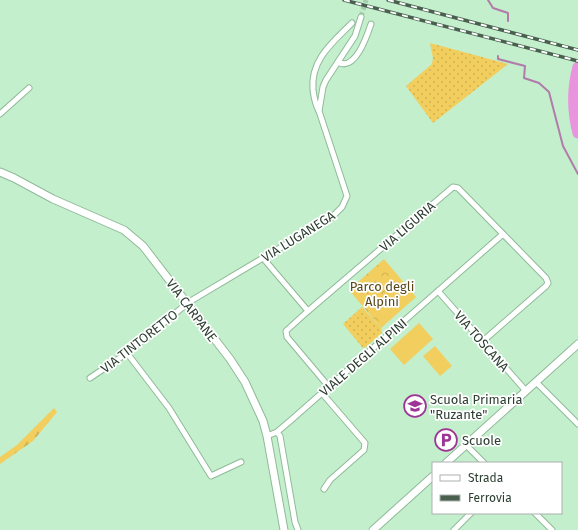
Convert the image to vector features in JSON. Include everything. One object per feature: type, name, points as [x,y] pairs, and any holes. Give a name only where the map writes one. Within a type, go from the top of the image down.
[{"type":"street","name":"VIA LUGANEGA","points":[[319,111],[322,87],[330,72],[355,36],[361,17]]},
{"type":"street","name":"VIA LUGANEGA","points":[[187,304],[332,216],[342,207],[347,196],[319,111],[315,104],[313,83],[315,67],[319,59],[328,47],[352,23]]},
{"type":"street","points":[[338,62],[341,64],[350,61],[355,57],[365,40],[371,24]]},
{"type":"street","points":[[313,83],[322,87]]},
{"type":"street","points":[[0,114],[29,88]]},
{"type":"street","points":[[313,92],[321,94]]},
{"type":"street","name":"VIA CARPANE","points":[[0,172],[53,199],[124,230],[143,246],[230,359],[245,382],[263,421],[267,436],[284,530]]},
{"type":"street","name":"VIA LIGURIA","points":[[308,312],[453,186],[458,188],[503,234]]},
{"type":"street","points":[[483,341],[546,286],[548,282],[546,278],[503,234]]},
{"type":"street","name":"VIALE DEGLI ALPINI","points":[[267,436],[277,432],[503,234]]},
{"type":"street","points":[[263,258],[308,312],[286,331],[286,337],[329,387]]},
{"type":"street","name":"VIA TOSCANA","points":[[438,291],[526,391]]},
{"type":"street","name":"VIA TINTORETTO","points":[[90,378],[127,353],[187,304]]},
{"type":"street","points":[[447,462],[578,344]]},
{"type":"street","points":[[127,353],[169,408],[211,476],[241,462]]},
{"type":"street","points":[[536,382],[578,424]]},
{"type":"street","points":[[322,393],[366,445],[362,452],[330,480],[324,489]]},
{"type":"street","points":[[277,432],[280,436],[296,529]]},
{"type":"street","points":[[466,445],[483,462]]},
{"type":"street","points":[[373,530],[432,477]]},
{"type":"street","points":[[454,530],[470,514]]},
{"type":"street","points":[[536,514],[552,530]]},
{"type":"green space","points":[[430,43],[508,64],[433,123],[406,86],[432,64],[433,58]]},
{"type":"green space","name":"Parco degli Alpini","points":[[384,259],[416,297],[381,328],[349,290]]},
{"type":"green space","points":[[375,289],[393,310],[382,320],[364,299]]},
{"type":"green space","points":[[362,307],[381,328],[382,333],[363,348],[343,324]]},
{"type":"green space","points":[[419,323],[433,339],[404,365],[390,349]]},
{"type":"green space","points":[[435,346],[452,366],[440,376],[423,356]]},
{"type":"green space","points":[[54,408],[57,412],[33,441],[0,464],[0,457],[17,445]]},
{"type":"waterway","points":[[488,0],[493,8],[508,13],[508,21]]},
{"type":"waterway","points":[[498,56],[498,59],[525,66],[524,78],[539,83],[549,92],[563,146],[578,174]]},
{"type":"waterway","points":[[578,67],[574,100],[578,133]]},
{"type":"tunnel","points":[[361,17],[366,0]]},
{"type":"railway","points":[[344,0],[578,61]]},
{"type":"railway","points":[[388,0],[578,50]]},
{"type":"place","name":"Scuola Primaria \"Ruzante\"","points":[[415,406]]},
{"type":"place","name":"Scuole","points":[[446,440]]}]
